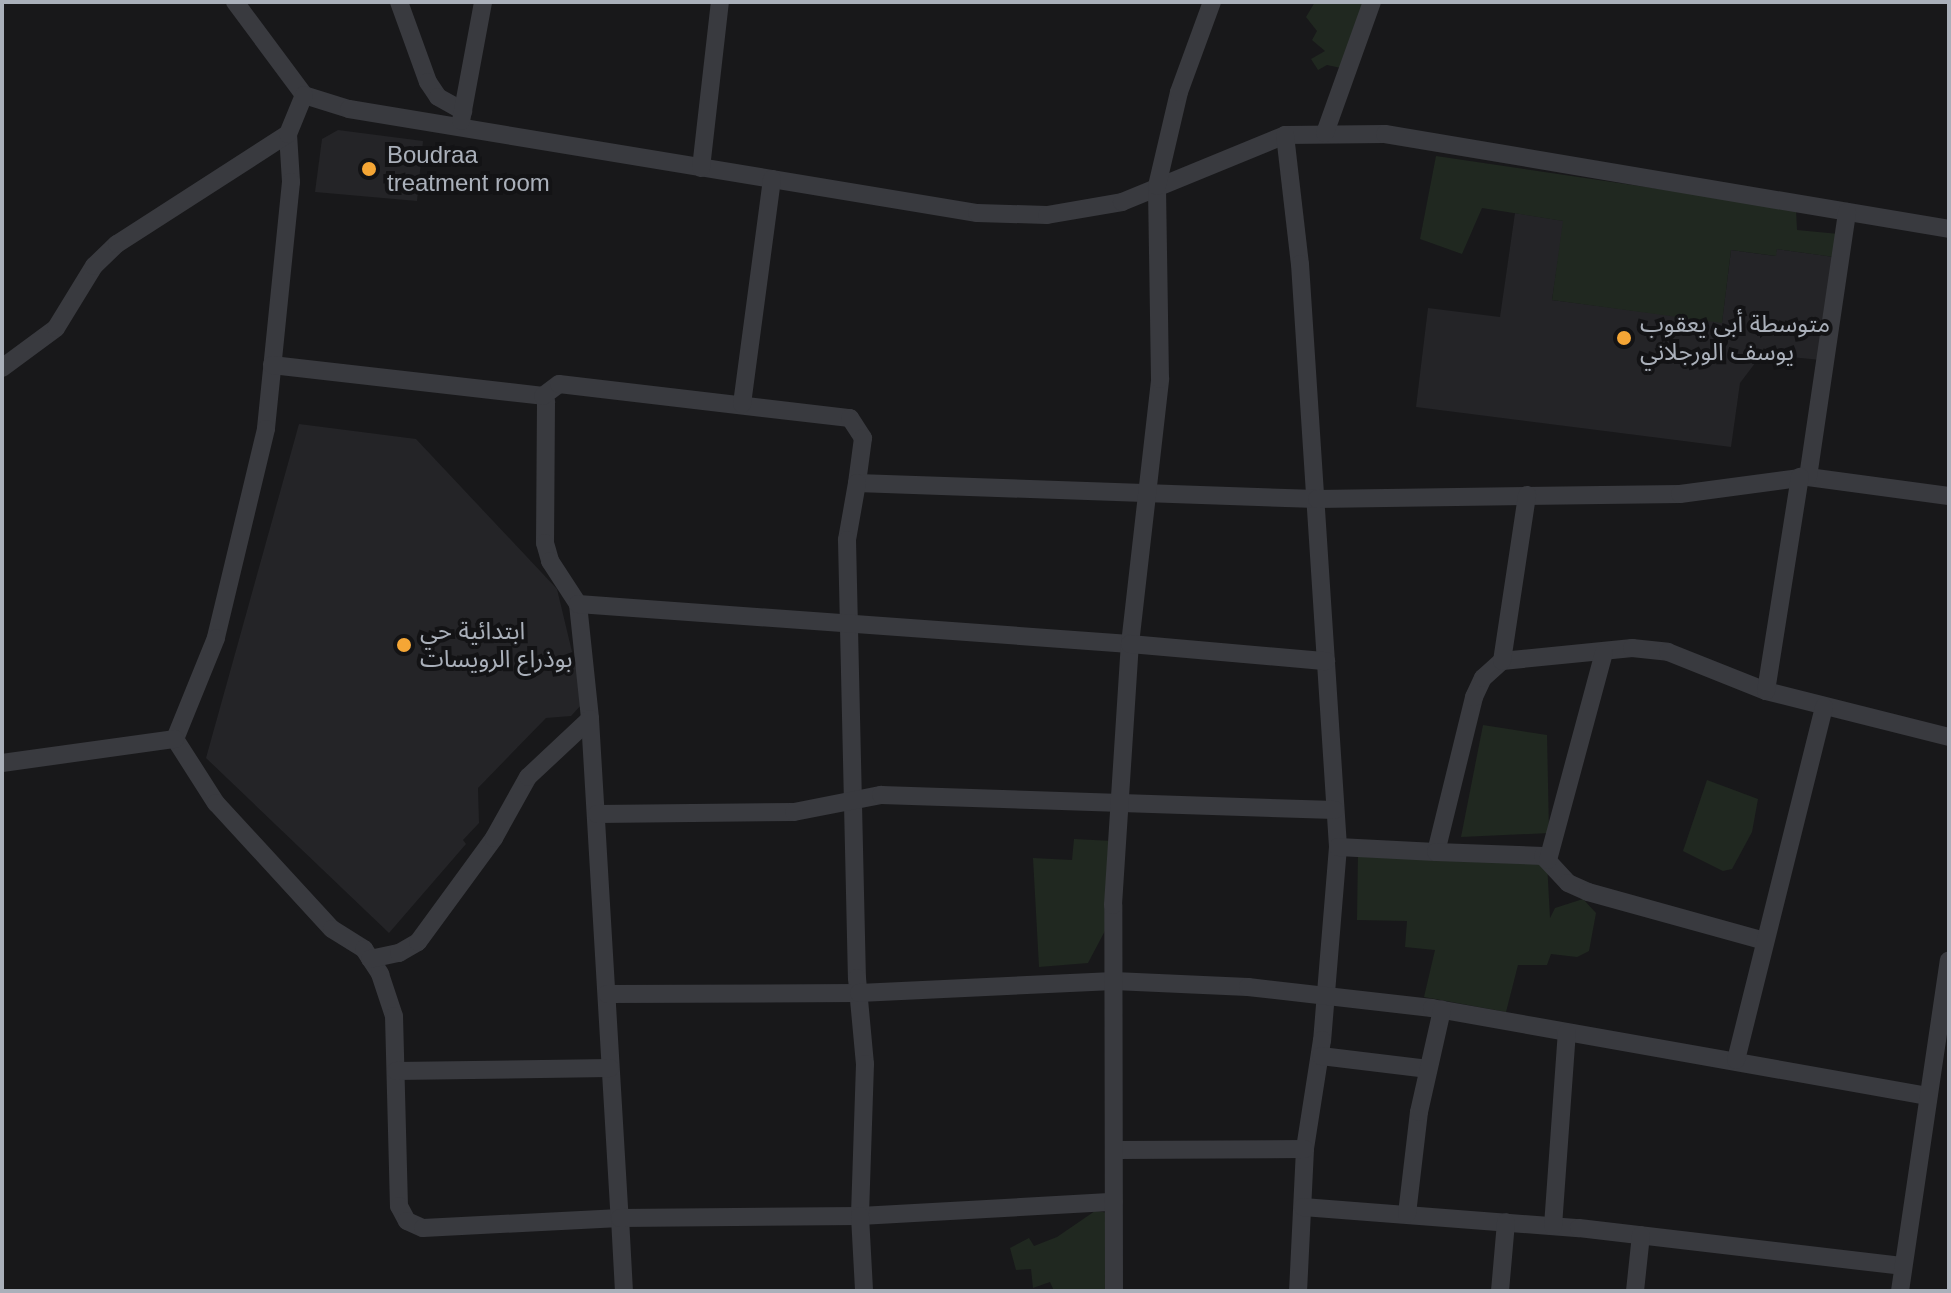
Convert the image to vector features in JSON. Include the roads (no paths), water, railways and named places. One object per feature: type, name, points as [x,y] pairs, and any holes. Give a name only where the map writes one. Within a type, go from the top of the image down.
[{"type":"street","points":[[235,2],[304,95],[396,120],[461,120],[701,168],[977,213],[1031,215],[1122,202],[1285,135],[1325,133],[1385,134],[1479,146],[1949,229]]},
{"type":"street","points":[[399,2],[428,82],[461,120]]},
{"type":"street","points":[[461,120],[483,2]]},
{"type":"street","points":[[701,168],[720,2]]},
{"type":"street","points":[[1114,1291],[1117,1150],[1114,981],[1118,801],[1130,644],[1160,379],[1157,186],[1179,92],[1212,2]]},
{"type":"street","points":[[1325,133],[1372,2]]},
{"type":"street","points":[[175,739],[216,638],[266,429],[291,182],[288,134],[304,95]]},
{"type":"street","points":[[2,368],[56,328],[94,266],[117,244],[288,134]]},
{"type":"street","points":[[1285,135],[1317,499],[1338,847],[1321,1056],[1305,1149],[1298,1291]]},
{"type":"street","points":[[742,404],[772,179]]},
{"type":"street","points":[[1766,691],[1847,212]]},
{"type":"street","points":[[272,365],[543,396],[559,384],[742,404],[850,418],[863,438],[857,483],[848,513],[847,624],[851,804],[865,1064],[860,1216],[864,1291]]},
{"type":"street","points":[[543,396],[548,419],[545,543],[550,561],[578,604],[590,719],[624,1291]]},
{"type":"street","points":[[857,483],[1147,496],[1317,499],[1706,493],[1804,477],[1949,496]]},
{"type":"street","points":[[1502,661],[1527,495]]},
{"type":"street","points":[[578,604],[1326,661]]},
{"type":"street","points":[[1436,852],[1474,697],[1483,678],[1502,661],[1632,648],[1686,656],[1766,691],[1949,737]]},
{"type":"street","points":[[1548,860],[1604,652]]},
{"type":"street","points":[[1736,1060],[1824,707]]},
{"type":"street","points":[[370,959],[399,953],[427,933],[494,838],[528,777],[590,719]]},
{"type":"street","points":[[2,763],[175,739]]},
{"type":"street","points":[[175,739],[216,803],[332,929],[370,959],[394,1016],[399,1206],[407,1221],[423,1228],[620,1218],[860,1216],[1114,1202]]},
{"type":"street","points":[[597,814],[794,812],[851,804],[881,795],[1335,810]]},
{"type":"street","points":[[1338,847],[1548,860],[1568,883],[1588,892],[1765,941]]},
{"type":"street","points":[[1900,1291],[1949,961]]},
{"type":"street","points":[[607,994],[859,993],[1114,981],[1327,995],[1442,1010],[1928,1096]]},
{"type":"street","points":[[1407,1214],[1428,1069],[1442,1010]]},
{"type":"street","points":[[1553,1226],[1567,1033]]},
{"type":"street","points":[[1321,1056],[1428,1069]]},
{"type":"street","points":[[396,1071],[610,1068]]},
{"type":"street","points":[[1117,1150],[1305,1149]]},
{"type":"street","points":[[1303,1207],[1553,1226],[1902,1266]]},
{"type":"street","points":[[1500,1291],[1506,1222]]},
{"type":"street","points":[[1635,1291],[1641,1235]]},
{"type":"place","name":"Boudraa treatment room","points":[[369,169]]},
{"type":"place","name":"متوسطة أبي يعقوب يوسف الورجلاني","points":[[1624,338]]},
{"type":"place","name":"ابتدائية حي بوذراع الرويسات","points":[[404,645]]}]
